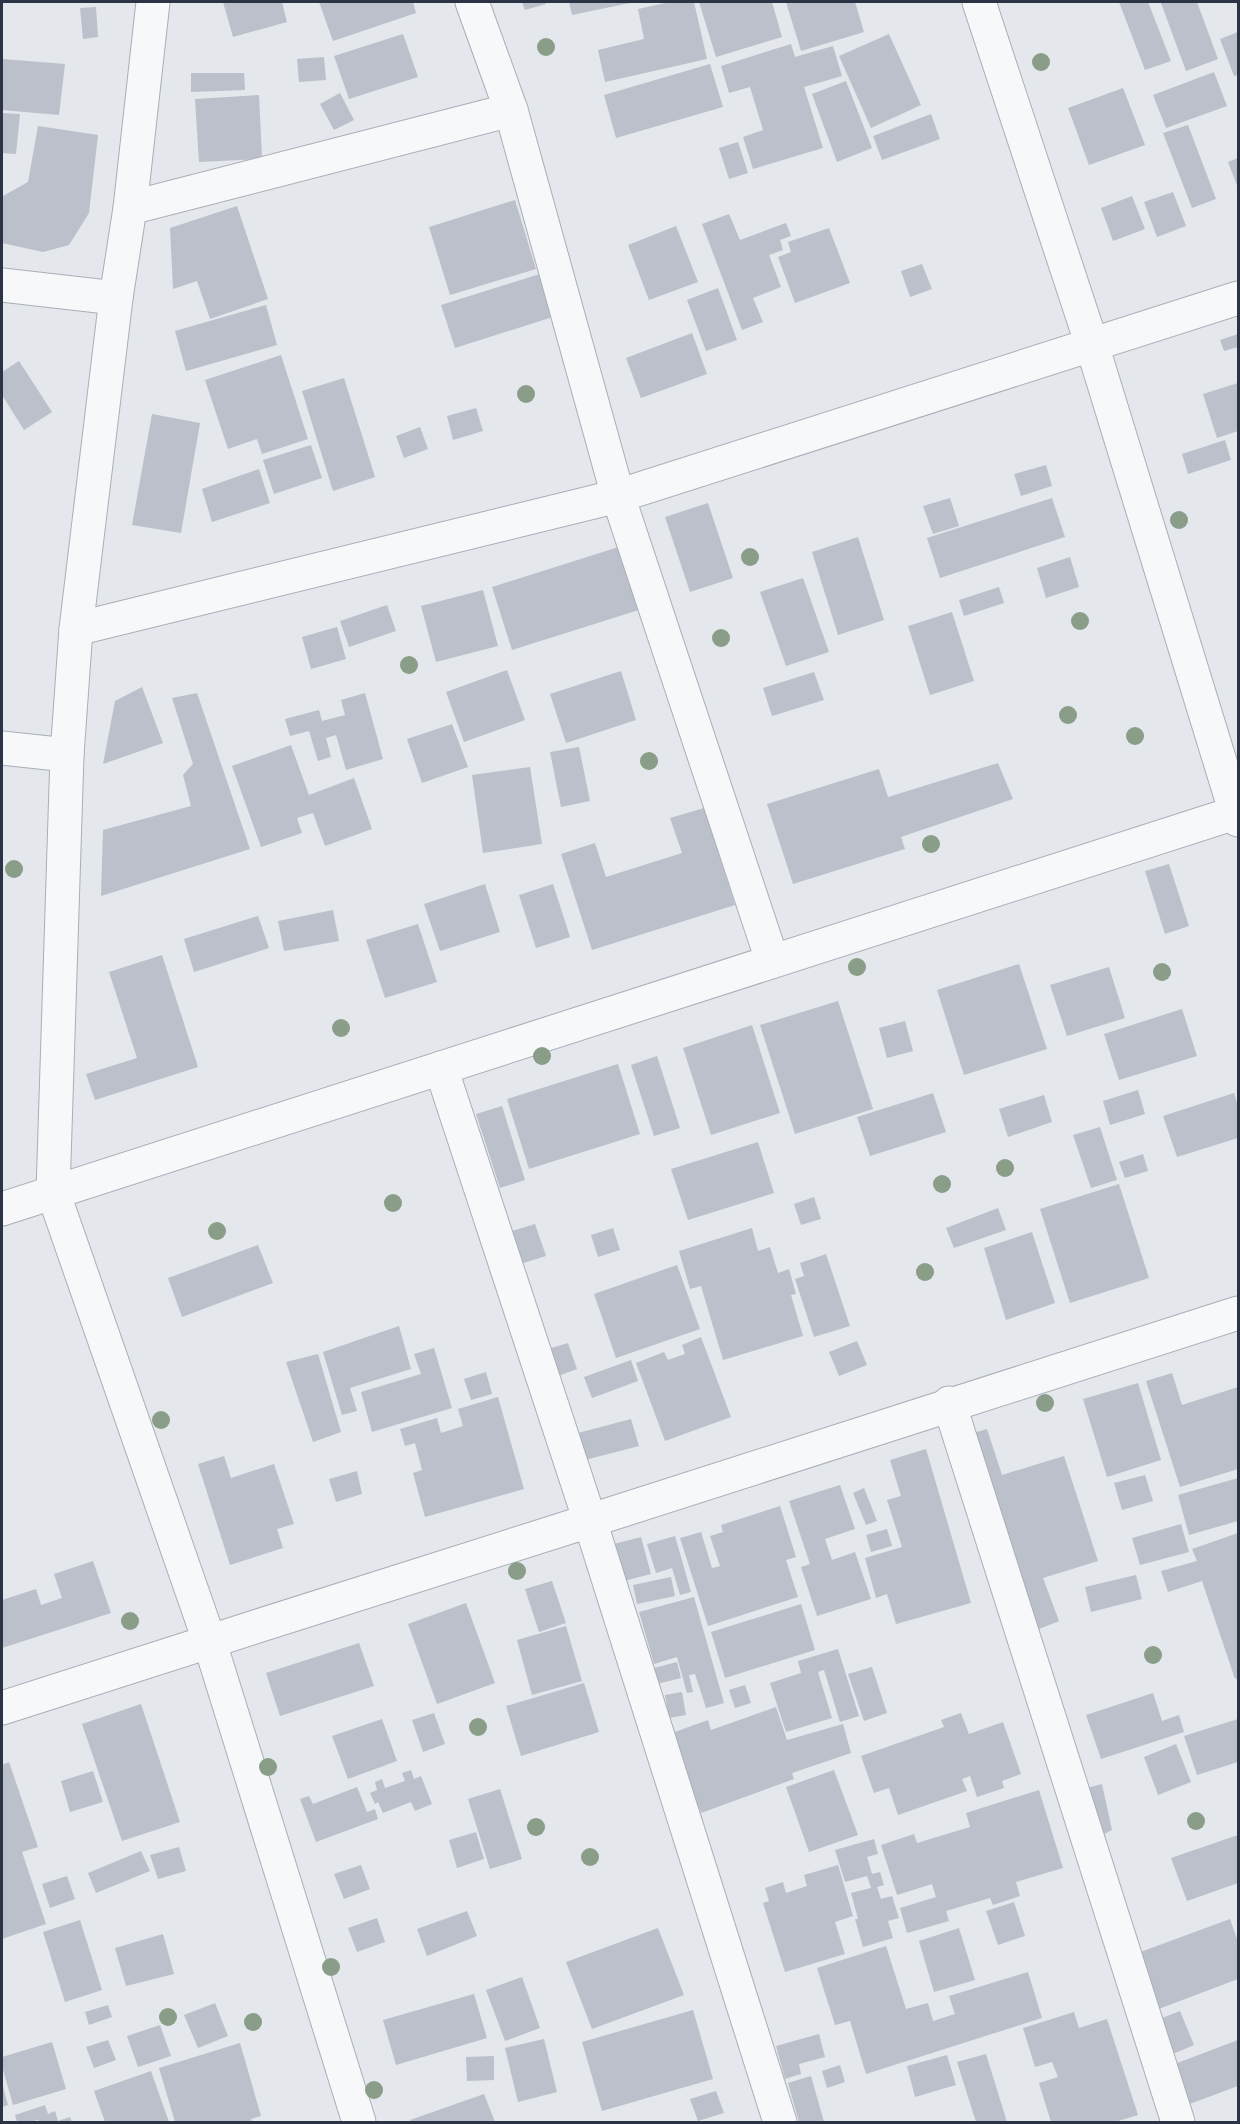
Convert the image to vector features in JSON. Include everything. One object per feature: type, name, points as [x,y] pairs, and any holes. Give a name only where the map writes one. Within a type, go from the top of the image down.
[{"type":"street","points":[[153,2],[130,208],[116,298],[76,629],[67,755],[53,1192],[210,1640],[359,2122]]},
{"type":"street","points":[[472,2],[511,110],[618,496],[772,960]]},
{"type":"street","points":[[7,1204],[53,1192],[772,960],[1238,815],[1092,345],[979,2]]},
{"type":"street","points":[[130,208],[511,110]]},
{"type":"street","points":[[2,285],[116,298]]},
{"type":"street","points":[[76,629],[618,496],[1239,298]]},
{"type":"street","points":[[2,748],[67,755]]},
{"type":"street","points":[[441,1068],[590,1521],[780,2122]]},
{"type":"street","points":[[2,1708],[590,1521],[949,1403],[1239,1313]]},
{"type":"street","points":[[949,1403],[1178,2122]]},
{"type":"building","points":[[223,2],[282,2],[287,22],[233,37]]},
{"type":"building","points":[[319,2],[413,2],[416,13],[333,41]]},
{"type":"building","points":[[522,2],[545,2],[546,4],[525,10]]},
{"type":"building","points":[[569,2],[630,2],[630,3],[572,15]]},
{"type":"building","points":[[670,2],[694,2],[707,59],[605,82],[598,50],[644,39],[638,9]]},
{"type":"building","points":[[699,2],[772,2],[782,37],[716,57]]},
{"type":"building","points":[[786,2],[855,2],[864,32],[801,51]]},
{"type":"building","points":[[1119,2],[1148,2],[1171,61],[1145,70]]},
{"type":"building","points":[[1197,2],[1218,59],[1186,71],[1161,3]]},
{"type":"building","points":[[96,7],[98,37],[83,39],[80,8]]},
{"type":"building","points":[[1238,32],[1238,75],[1234,76],[1220,39]]},
{"type":"building","points":[[403,34],[418,77],[349,99],[334,56]]},
{"type":"building","points":[[889,34],[921,105],[871,128],[839,56]]},
{"type":"building","points":[[791,44],[795,57],[833,46],[842,76],[804,87],[823,148],[753,169],[743,137],[763,130],[750,87],[729,93],[721,66]]},
{"type":"building","points":[[324,57],[326,80],[299,82],[297,59]]},
{"type":"building","points":[[2,59],[65,64],[59,115],[2,110]]},
{"type":"building","points":[[710,64],[723,107],[616,138],[604,95]]},
{"type":"building","points":[[1214,72],[1227,106],[1166,128],[1153,95]]},
{"type":"building","points":[[191,73],[244,73],[245,90],[191,92]]},
{"type":"building","points":[[846,81],[872,148],[837,162],[812,94]]},
{"type":"building","points":[[1123,88],[1145,145],[1089,165],[1068,108]]},
{"type":"building","points":[[340,93],[354,120],[334,130],[320,104]]},
{"type":"building","points":[[259,95],[262,159],[199,162],[195,99]]},
{"type":"building","points":[[2,113],[20,114],[16,154],[2,153]]},
{"type":"building","points":[[931,114],[940,139],[882,160],[873,136]]},
{"type":"building","points":[[1188,125],[1216,199],[1192,208],[1163,133]]},
{"type":"building","points":[[38,126],[98,135],[89,213],[69,245],[43,252],[2,243],[3,196],[28,182]]},
{"type":"building","points":[[738,142],[748,173],[729,179],[719,148]]},
{"type":"building","points":[[1238,158],[1238,188],[1228,162]]},
{"type":"building","points":[[1173,192],[1186,226],[1157,237],[1144,202]]},
{"type":"building","points":[[1132,196],[1145,229],[1113,241],[1101,208]]},
{"type":"building","points":[[515,200],[536,269],[450,295],[429,227]]},
{"type":"building","points":[[237,206],[268,299],[210,319],[197,281],[173,289],[170,228]]},
{"type":"building","points":[[729,214],[740,240],[786,223],[791,236],[780,240],[783,250],[769,255],[781,287],[753,298],[763,322],[742,330],[702,224]]},
{"type":"building","points":[[676,226],[698,282],[649,300],[628,245]]},
{"type":"building","points":[[829,228],[850,283],[795,303],[778,257],[791,252],[788,242]]},
{"type":"building","points":[[922,264],[932,289],[910,297],[901,271]]},
{"type":"building","points":[[543,273],[556,316],[455,348],[441,305]]},
{"type":"building","points":[[718,288],[737,340],[706,351],[687,300]]},
{"type":"building","points":[[266,305],[277,345],[186,371],[175,331]]},
{"type":"building","points":[[692,333],[707,374],[641,398],[626,358]]},
{"type":"building","points":[[1238,334],[1238,347],[1224,351],[1220,340]]},
{"type":"building","points":[[281,355],[308,439],[262,454],[257,439],[228,449],[205,380]]},
{"type":"building","points":[[19,361],[52,412],[24,430],[2,395],[2,372]]},
{"type":"building","points":[[344,378],[375,477],[333,491],[302,391]]},
{"type":"building","points":[[1238,383],[1238,431],[1217,438],[1203,394]]},
{"type":"building","points":[[476,408],[483,431],[453,440],[447,416]]},
{"type":"building","points":[[152,414],[200,423],[181,533],[132,525]]},
{"type":"building","points":[[420,427],[428,449],[404,458],[396,436]]},
{"type":"building","points":[[1225,440],[1231,460],[1188,474],[1182,454]]},
{"type":"building","points":[[311,445],[322,478],[274,494],[263,460]]},
{"type":"building","points":[[1046,465],[1052,486],[1021,496],[1014,474]]},
{"type":"building","points":[[259,469],[270,503],[212,522],[202,489]]},
{"type":"building","points":[[950,498],[959,526],[933,534],[923,506]]},
{"type":"building","points":[[1052,498],[1065,537],[940,578],[927,538]]},
{"type":"building","points":[[708,503],[733,578],[690,592],[665,517]]},
{"type":"building","points":[[858,537],[884,620],[838,635],[812,552]]},
{"type":"building","points":[[625,545],[645,608],[512,650],[492,587]]},
{"type":"building","points":[[1070,557],[1079,587],[1046,598],[1037,568]]},
{"type":"building","points":[[803,578],[829,652],[786,666],[760,592]]},
{"type":"building","points":[[999,587],[1004,603],[964,616],[959,600]]},
{"type":"building","points":[[483,590],[498,646],[436,662],[421,606]]},
{"type":"building","points":[[387,605],[396,631],[349,647],[340,621]]},
{"type":"building","points":[[952,612],[974,681],[930,695],[908,626]]},
{"type":"building","points":[[337,627],[346,659],[311,669],[302,637]]},
{"type":"building","points":[[507,670],[525,720],[464,742],[446,692]]},
{"type":"building","points":[[621,671],[636,720],[566,743],[550,694]]},
{"type":"building","points":[[814,672],[824,700],[772,716],[763,688]]},
{"type":"building","points":[[142,687],[163,743],[103,764],[115,701]]},
{"type":"building","points":[[197,693],[250,849],[101,896],[103,830],[191,806],[183,775],[193,764],[172,698]]},
{"type":"building","points":[[365,693],[383,759],[346,770],[336,735],[326,738],[331,757],[318,761],[309,731],[290,736],[285,719],[319,710],[322,721],[345,715],[341,700]]},
{"type":"building","points":[[452,724],[468,767],[422,783],[407,739]]},
{"type":"building","points":[[291,745],[309,795],[354,778],[372,829],[325,846],[313,813],[297,818],[302,833],[261,847],[232,766]]},
{"type":"building","points":[[579,747],[590,801],[561,807],[550,752]]},
{"type":"building","points":[[998,763],[1013,799],[901,837],[905,849],[793,884],[767,804],[879,769],[888,797]]},
{"type":"building","points":[[530,767],[542,844],[483,853],[472,775]]},
{"type":"building","points":[[704,808],[735,905],[592,950],[561,854],[595,843],[606,877],[682,853],[670,818]]},
{"type":"building","points":[[1169,864],[1189,926],[1165,934],[1145,871]]},
{"type":"building","points":[[485,884],[500,932],[440,951],[424,904]]},
{"type":"building","points":[[553,884],[570,937],[536,948],[519,895]]},
{"type":"building","points":[[333,910],[339,941],[284,951],[278,921]]},
{"type":"building","points":[[258,916],[269,948],[194,972],[184,939]]},
{"type":"building","points":[[418,924],[437,982],[385,998],[366,940]]},
{"type":"building","points":[[162,955],[198,1067],[95,1100],[86,1074],[137,1058],[109,972]]},
{"type":"building","points":[[1019,964],[1047,1049],[964,1075],[937,990]]},
{"type":"building","points":[[1109,967],[1125,1018],[1067,1036],[1050,985]]},
{"type":"building","points":[[838,1001],[873,1109],[795,1134],[760,1025]]},
{"type":"building","points":[[1182,1009],[1197,1056],[1119,1080],[1104,1034]]},
{"type":"building","points":[[905,1021],[913,1051],[887,1058],[879,1028]]},
{"type":"building","points":[[752,1025],[780,1113],[711,1135],[683,1048]]},
{"type":"building","points":[[657,1056],[680,1128],[654,1136],[631,1065]]},
{"type":"building","points":[[618,1064],[640,1134],[529,1169],[507,1099]]},
{"type":"building","points":[[1138,1090],[1145,1114],[1110,1125],[1103,1101]]},
{"type":"building","points":[[933,1093],[946,1132],[870,1156],[857,1117]]},
{"type":"building","points":[[1234,1093],[1238,1106],[1238,1138],[1177,1157],[1163,1116]]},
{"type":"building","points":[[1044,1095],[1052,1122],[1008,1137],[999,1109]]},
{"type":"building","points":[[502,1106],[525,1180],[500,1188],[476,1114]]},
{"type":"building","points":[[1100,1127],[1117,1180],[1091,1188],[1073,1135]]},
{"type":"building","points":[[758,1142],[774,1193],[688,1220],[671,1169]]},
{"type":"building","points":[[1143,1154],[1148,1171],[1125,1178],[1119,1162]]},
{"type":"building","points":[[1119,1184],[1149,1278],[1070,1303],[1040,1209]]},
{"type":"building","points":[[814,1197],[821,1219],[801,1225],[794,1204]]},
{"type":"building","points":[[998,1208],[1006,1230],[954,1248],[946,1228]]},
{"type":"building","points":[[535,1224],[546,1256],[520,1264],[509,1232]]},
{"type":"building","points":[[613,1228],[620,1250],[598,1257],[591,1235]]},
{"type":"building","points":[[752,1228],[758,1251],[770,1247],[778,1273],[789,1269],[796,1294],[791,1295],[803,1336],[723,1360],[701,1286],[690,1289],[679,1251]]},
{"type":"building","points":[[1032,1232],[1055,1303],[1006,1320],[984,1248]]},
{"type":"building","points":[[258,1245],[273,1283],[182,1317],[168,1278]]},
{"type":"building","points":[[826,1254],[850,1326],[814,1337],[795,1279],[804,1276],[800,1263]]},
{"type":"building","points":[[677,1265],[700,1329],[616,1358],[594,1294]]},
{"type":"building","points":[[399,1326],[411,1369],[350,1388],[357,1411],[342,1415],[323,1352]]},
{"type":"building","points":[[701,1337],[731,1417],[665,1441],[636,1363],[664,1352],[668,1360],[685,1354],[682,1345]]},
{"type":"building","points":[[857,1341],[867,1365],[839,1376],[829,1352]]},
{"type":"building","points":[[568,1343],[577,1369],[558,1376],[548,1349]]},
{"type":"building","points":[[434,1348],[452,1408],[372,1432],[361,1392],[421,1374],[414,1354]]},
{"type":"building","points":[[318,1354],[341,1432],[313,1442],[286,1362]]},
{"type":"building","points":[[631,1360],[638,1381],[592,1398],[584,1377]]},
{"type":"building","points":[[486,1372],[492,1394],[471,1400],[464,1379]]},
{"type":"building","points":[[1172,1373],[1182,1405],[1238,1387],[1238,1469],[1180,1487],[1146,1381]]},
{"type":"building","points":[[1138,1383],[1161,1460],[1107,1477],[1083,1399]]},
{"type":"building","points":[[498,1397],[524,1489],[425,1517],[413,1473],[422,1470],[415,1443],[405,1446],[400,1429],[437,1418],[441,1433],[463,1426],[458,1409]]},
{"type":"building","points":[[631,1419],[639,1446],[585,1460],[578,1433]]},
{"type":"building","points":[[987,1429],[1002,1475],[1064,1456],[1098,1561],[1043,1578],[1059,1621],[1032,1632],[967,1435]]},
{"type":"building","points":[[926,1449],[971,1603],[896,1624],[887,1594],[876,1598],[865,1558],[902,1547],[887,1500],[901,1496],[890,1460]]},
{"type":"building","points":[[224,1456],[231,1478],[274,1464],[294,1524],[277,1529],[283,1548],[230,1565],[198,1464]]},
{"type":"building","points":[[357,1471],[362,1494],[336,1502],[329,1479]]},
{"type":"building","points":[[1145,1475],[1153,1501],[1122,1510],[1114,1483]]},
{"type":"building","points":[[1238,1478],[1238,1521],[1189,1535],[1178,1495]]},
{"type":"building","points":[[840,1485],[855,1529],[825,1539],[832,1560],[855,1552],[871,1599],[817,1616],[801,1567],[810,1564],[789,1501]]},
{"type":"building","points":[[864,1488],[877,1521],[866,1525],[853,1493]]},
{"type":"building","points":[[780,1506],[796,1557],[786,1560],[798,1597],[708,1626],[680,1538],[701,1532],[712,1568],[720,1566],[710,1536],[723,1532],[721,1525]]},
{"type":"building","points":[[1181,1524],[1189,1552],[1140,1565],[1132,1538]]},
{"type":"building","points":[[887,1529],[892,1546],[871,1552],[866,1535]]},
{"type":"building","points":[[1238,1533],[1238,1678],[1235,1679],[1202,1581],[1168,1592],[1161,1571],[1197,1561],[1192,1549]]},
{"type":"building","points":[[675,1536],[691,1592],[680,1595],[672,1568],[656,1573],[647,1544]]},
{"type":"building","points":[[641,1537],[651,1574],[624,1581],[614,1544]]},
{"type":"building","points":[[93,1561],[111,1613],[2,1648],[2,1600],[36,1589],[41,1605],[62,1598],[54,1574]]},
{"type":"building","points":[[1136,1575],[1142,1599],[1091,1612],[1085,1587]]},
{"type":"building","points":[[671,1577],[675,1596],[637,1604],[633,1585]]},
{"type":"building","points":[[552,1581],[566,1623],[539,1632],[525,1589]]},
{"type":"building","points":[[694,1597],[724,1703],[706,1708],[695,1674],[689,1675],[693,1692],[687,1693],[677,1657],[654,1664],[639,1612]]},
{"type":"building","points":[[466,1603],[495,1683],[437,1704],[408,1624]]},
{"type":"building","points":[[801,1604],[815,1650],[725,1678],[711,1632]]},
{"type":"building","points":[[566,1626],[582,1681],[532,1695],[517,1640]]},
{"type":"building","points":[[359,1643],[374,1686],[280,1716],[266,1673]]},
{"type":"building","points":[[838,1649],[859,1716],[840,1722],[824,1670],[818,1672],[832,1718],[786,1732],[770,1683],[801,1673],[798,1661]]},
{"type":"building","points":[[677,1662],[681,1678],[657,1684],[654,1668]]},
{"type":"building","points":[[872,1667],[887,1713],[864,1721],[848,1674]]},
{"type":"building","points":[[584,1683],[599,1732],[521,1756],[506,1706]]},
{"type":"building","points":[[745,1685],[751,1703],[735,1708],[729,1690]]},
{"type":"building","points":[[682,1692],[686,1715],[669,1718],[665,1695]]},
{"type":"building","points":[[1153,1693],[1162,1721],[1179,1715],[1184,1732],[1101,1759],[1086,1715]]},
{"type":"building","points":[[141,1704],[180,1822],[122,1841],[82,1724]]},
{"type":"building","points":[[776,1707],[787,1740],[843,1724],[851,1753],[792,1773],[794,1779],[701,1813],[672,1733],[708,1720],[711,1730]]},
{"type":"building","points":[[434,1713],[445,1744],[423,1752],[412,1720]]},
{"type":"building","points":[[961,1713],[969,1734],[1003,1722],[1021,1774],[1002,1781],[1004,1788],[977,1797],[970,1776],[962,1779],[967,1791],[898,1815],[889,1788],[874,1793],[861,1756],[944,1727],[941,1720]]},
{"type":"building","points":[[382,1719],[397,1761],[348,1779],[332,1736]]},
{"type":"building","points":[[1238,1719],[1238,1762],[1197,1775],[1184,1736]]},
{"type":"building","points":[[1176,1744],[1191,1782],[1158,1795],[1144,1757]]},
{"type":"building","points":[[9,1762],[38,1847],[22,1852],[46,1924],[2,1939],[2,1765]]},
{"type":"building","points":[[411,1770],[414,1779],[421,1776],[432,1804],[415,1811],[411,1802],[383,1813],[378,1802],[375,1804],[370,1793],[377,1790],[375,1782],[382,1779],[385,1788],[405,1781],[402,1773]]},
{"type":"building","points":[[834,1770],[858,1835],[809,1852],[786,1787]]},
{"type":"building","points":[[93,1771],[103,1802],[70,1812],[61,1781]]},
{"type":"building","points":[[1102,1784],[1112,1830],[1091,1841],[1079,1790]]},
{"type":"building","points":[[357,1787],[367,1812],[375,1809],[378,1819],[316,1842],[300,1799],[309,1796],[313,1804]]},
{"type":"building","points":[[500,1789],[522,1859],[490,1869],[468,1799]]},
{"type":"building","points":[[1039,1790],[1063,1868],[1016,1882],[1020,1896],[993,1905],[990,1898],[946,1911],[949,1921],[907,1933],[900,1908],[936,1897],[932,1884],[897,1895],[881,1845],[914,1834],[917,1843],[970,1827],[966,1813]]},
{"type":"building","points":[[476,1832],[484,1859],[457,1868],[449,1840]]},
{"type":"building","points":[[1238,1835],[1238,1883],[1187,1901],[1171,1858]]},
{"type":"building","points":[[874,1839],[878,1854],[867,1857],[872,1874],[880,1872],[884,1885],[877,1887],[881,1899],[892,1896],[899,1918],[888,1921],[893,1938],[863,1947],[851,1893],[871,1888],[867,1876],[845,1882],[835,1850]]},
{"type":"building","points":[[179,1847],[186,1871],[158,1879],[150,1855]]},
{"type":"building","points":[[141,1851],[150,1871],[96,1893],[88,1873]]},
{"type":"building","points":[[361,1865],[370,1889],[344,1899],[334,1874]]},
{"type":"building","points":[[838,1865],[853,1916],[835,1922],[845,1954],[785,1972],[763,1903],[769,1901],[765,1888],[783,1882],[786,1893],[807,1886],[804,1875]]},
{"type":"building","points":[[67,1876],[75,1899],[50,1908],[42,1884]]},
{"type":"building","points":[[1014,1902],[1025,1936],[998,1945],[986,1911]]},
{"type":"building","points":[[467,1911],[477,1936],[427,1956],[417,1929]]},
{"type":"building","points":[[377,1918],[385,1942],[357,1952],[348,1928]]},
{"type":"building","points":[[1230,1919],[1238,1942],[1238,1979],[1156,2010],[1135,1954]]},
{"type":"building","points":[[80,1920],[102,1990],[65,2002],[43,1932]]},
{"type":"building","points":[[658,1928],[684,1995],[592,2029],[566,1962]]},
{"type":"building","points":[[959,1928],[975,1980],[934,1992],[919,1941]]},
{"type":"building","points":[[163,1934],[174,1974],[126,1986],[115,1948]]},
{"type":"building","points":[[886,1946],[906,2009],[928,2003],[933,2021],[955,2014],[949,1996],[1028,1972],[1042,2018],[866,2074],[850,2021],[835,2025],[817,1968]]},
{"type":"building","points":[[522,1977],[540,2028],[505,2041],[486,1990]]},
{"type":"building","points":[[474,1994],[487,2038],[396,2065],[383,2020]]},
{"type":"building","points":[[215,2003],[228,2036],[198,2048],[184,2015]]},
{"type":"building","points":[[108,2005],[112,2017],[89,2025],[85,2012]]},
{"type":"building","points":[[693,2010],[713,2079],[602,2111],[582,2042]]},
{"type":"building","points":[[1180,2011],[1194,2045],[1166,2057],[1152,2022]]},
{"type":"building","points":[[1074,2012],[1079,2028],[1107,2019],[1138,2115],[1115,2122],[1051,2122],[1039,2083],[1058,2077],[1052,2062],[1035,2067],[1023,2028]]},
{"type":"building","points":[[160,2025],[171,2056],[138,2067],[127,2036]]},
{"type":"building","points":[[819,2034],[825,2057],[799,2064],[801,2074],[785,2079],[776,2046]]},
{"type":"building","points":[[544,2039],[557,2092],[518,2102],[505,2048]]},
{"type":"building","points":[[108,2040],[116,2060],[94,2068],[86,2047]]},
{"type":"building","points":[[1238,2040],[1238,2086],[1179,2108],[1164,2068]]},
{"type":"building","points":[[52,2042],[66,2089],[13,2105],[2,2066],[2,2057]]},
{"type":"building","points":[[240,2043],[261,2116],[251,2119],[252,2122],[175,2122],[159,2068]]},
{"type":"building","points":[[986,2054],[1007,2122],[976,2122],[957,2062]]},
{"type":"building","points":[[947,2055],[956,2085],[915,2097],[907,2066]]},
{"type":"building","points":[[494,2056],[494,2080],[467,2081],[466,2057]]},
{"type":"building","points":[[840,2065],[845,2082],[827,2088],[822,2071]]},
{"type":"building","points":[[151,2071],[169,2122],[105,2122],[94,2091]]},
{"type":"building","points":[[811,2076],[824,2122],[799,2122],[788,2083]]},
{"type":"building","points":[[2,2083],[8,2105],[2,2107]]},
{"type":"building","points":[[716,2091],[724,2113],[698,2121],[690,2099]]},
{"type":"building","points":[[484,2094],[495,2122],[411,2122],[410,2120]]},
{"type":"building","points":[[45,2105],[48,2114],[55,2111],[58,2121],[70,2117],[72,2122],[39,2122],[38,2120],[17,2122],[15,2115]]}]
